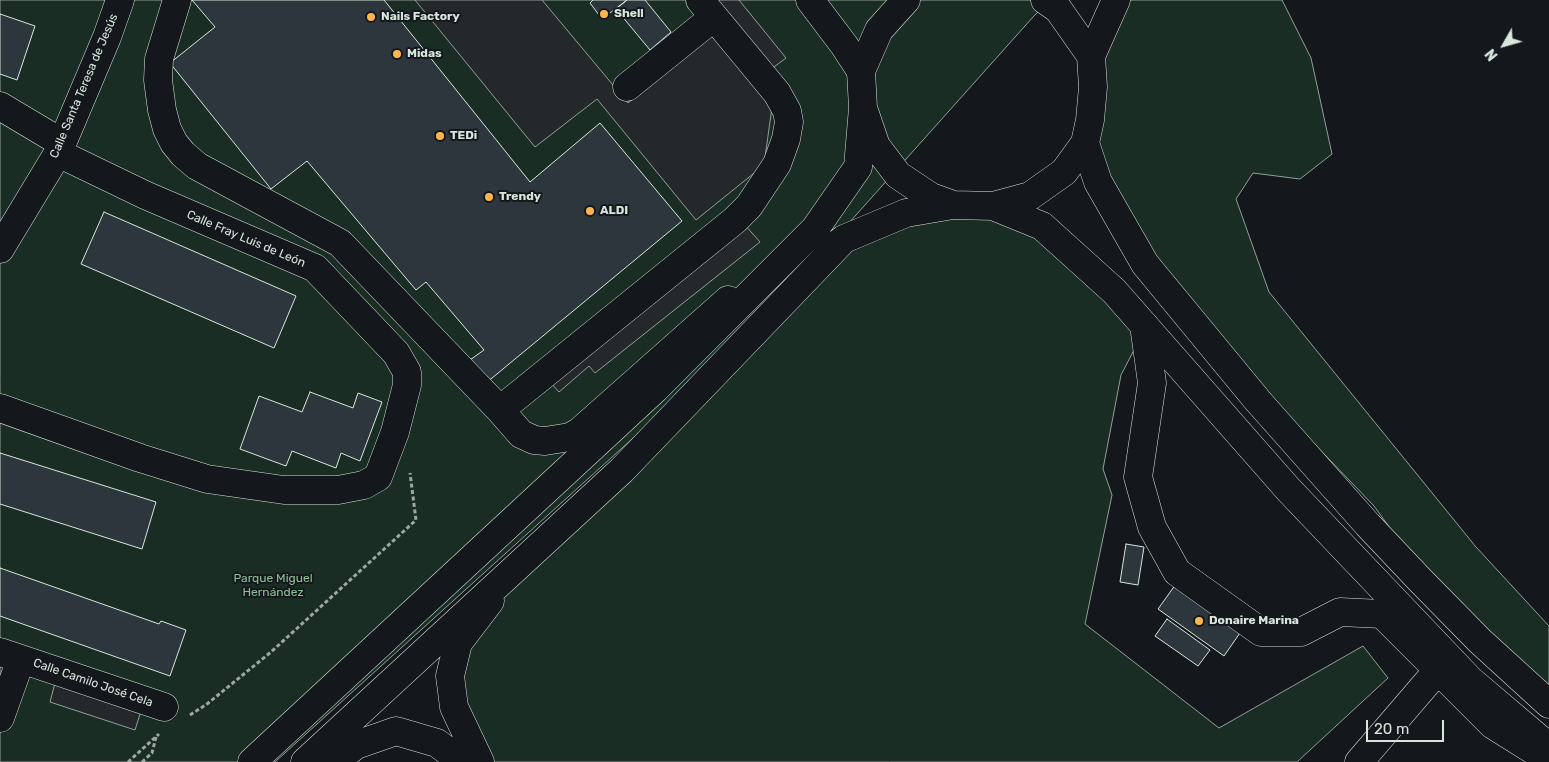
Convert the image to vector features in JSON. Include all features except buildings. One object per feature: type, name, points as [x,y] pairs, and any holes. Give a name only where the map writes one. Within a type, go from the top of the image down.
[{"type":"main road","name":"Calle Santa Teresa de Jesús","points":[[0,249],[60,148],[107,37],[120,0]]},
{"type":"main road","points":[[177,0],[159,59],[158,80],[162,110],[167,129],[174,143],[183,154],[198,166],[340,243],[500,410],[520,434],[534,440],[545,441],[570,437],[578,432],[771,262],[789,255]]},
{"type":"main road","points":[[810,0],[861,71]]},
{"type":"main road","points":[[252,762],[655,389],[815,229],[858,167],[863,108],[861,71],[879,30],[906,0]]},
{"type":"main road","points":[[655,389],[844,239],[906,213],[953,204],[993,206],[1030,196],[1064,172],[1085,143],[1090,120],[1093,87],[1090,56],[1058,9],[1045,0]]},
{"type":"main road","points":[[1090,56],[1116,0]]},
{"type":"main road","points":[[500,410],[735,220],[749,206],[777,164],[786,139],[789,122],[787,110],[777,93],[707,8],[627,87]]},
{"type":"main road","points":[[0,106],[60,148]]},
{"type":"main road","points":[[863,108],[876,146],[898,175],[931,197],[953,204]]},
{"type":"main road","points":[[1085,143],[1098,182],[1145,264],[1258,401],[1421,581],[1480,641],[1549,704]]},
{"type":"main road","name":"Calle Fray Luis de León","points":[[0,408],[140,458],[207,479],[284,490],[338,490],[364,485],[378,477],[392,438],[407,385],[407,372],[396,352],[315,268],[145,195],[60,148]]},
{"type":"main road","points":[[993,206],[1042,226],[1114,291],[1288,489],[1463,673],[1549,747]]},
{"type":"main road","points":[[305,762],[622,470],[844,239]]},
{"type":"main road","points":[[1144,326],[1152,383],[1138,477],[1152,528],[1177,572],[1261,632],[1301,632],[1340,612],[1382,614],[1493,725],[1549,760]]},
{"type":"main road","points":[[480,762],[454,707],[450,676],[458,643],[511,572]]},
{"type":"main road","name":"Calle Camilo José Cela","points":[[0,718],[10,655],[170,719]]},
{"type":"main road","points":[[1359,762],[1438,670]]},
{"type":"main road","points":[[334,762],[356,745],[396,731],[437,743],[462,762]]},
{"type":"path","points":[[128,762],[157,735],[170,719],[207,704],[271,652],[416,520],[410,472]]},
{"type":"path","points":[[142,762],[152,753],[157,735],[170,719]]},
{"type":"green space","name":"Parque Miguel Hernández","points":[[0,0],[1050,0],[763,319],[839,246],[967,206],[1030,228],[1149,321],[1121,375],[1103,469],[1112,495],[1085,624],[1219,728],[1363,646],[1388,678],[1297,762],[482,762],[458,683],[469,624],[758,325],[275,762],[0,762]]},
{"type":"green space","points":[[1126,0],[1282,0],[1311,58],[1332,154],[1300,179],[1253,173],[1236,199],[1269,292],[1476,547],[1549,626],[1549,691],[1414,561],[1374,506],[1255,382],[1114,209],[1092,135],[1106,46]]},
{"type":"shaded area","points":[[415,0],[542,0],[628,103],[710,31],[772,107],[764,165],[696,220],[597,99],[535,147]]},
{"type":"shaded area","points":[[712,0],[739,0],[786,58],[770,70]]},
{"type":"shaded area","points":[[744,224],[760,242],[595,373],[589,366],[559,392],[550,382]]},
{"type":"shaded area","points":[[55,683],[141,711],[135,730],[50,702]]},
{"type":"place","name":"Shell","points":[[604,14]]},
{"type":"place","name":"Nails Factory","points":[[371,17]]},
{"type":"place","name":"Midas","points":[[397,54]]},
{"type":"place","name":"TEDi","points":[[440,136]]},
{"type":"place","name":"Trendy","points":[[489,197]]},
{"type":"place","name":"ALDI","points":[[590,211]]},
{"type":"place","name":"Donaire Marina","points":[[1199,621]]}]
